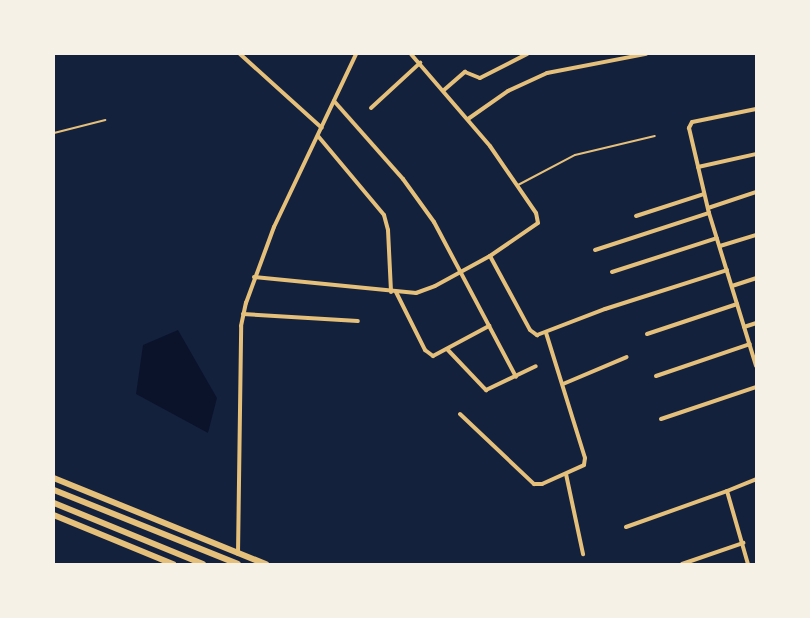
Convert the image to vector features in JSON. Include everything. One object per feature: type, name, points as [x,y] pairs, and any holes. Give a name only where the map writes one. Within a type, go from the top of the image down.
[{"type":"main road","points":[[54,478],[266,564]]},
{"type":"main road","points":[[54,490],[238,564]]},
{"type":"main road","points":[[54,503],[203,564]]},
{"type":"main road","points":[[54,515],[173,564]]},
{"type":"street","points":[[240,54],[322,128]]},
{"type":"street","points":[[238,554],[244,314],[254,277],[274,227],[356,54]]},
{"type":"street","points":[[254,277],[391,292],[425,291],[490,256],[538,223],[536,213],[518,185],[468,119],[411,54]]},
{"type":"street","points":[[444,90],[465,72],[480,78],[527,54]]},
{"type":"street","points":[[468,119],[514,88],[546,72],[646,54]]},
{"type":"street","points":[[371,108],[420,63]]},
{"type":"street","points":[[334,101],[414,194],[461,272],[516,377]]},
{"type":"street","points":[[756,108],[692,122],[689,128],[708,211],[756,366]]},
{"type":"street","points":[[318,136],[384,215],[388,230],[391,292]]},
{"type":"street","points":[[698,167],[756,154]]},
{"type":"street","points":[[595,250],[708,211],[756,192]]},
{"type":"street","points":[[636,216],[704,194]]},
{"type":"street","points":[[720,246],[756,235]]},
{"type":"street","points":[[612,272],[717,238]]},
{"type":"street","points":[[490,256],[530,330],[537,336],[605,309],[727,270]]},
{"type":"street","points":[[732,286],[756,278]]},
{"type":"street","points":[[396,292],[428,354],[433,356],[489,326]]},
{"type":"street","points":[[647,334],[738,304]]},
{"type":"street","points":[[244,314],[358,321]]},
{"type":"street","points":[[744,327],[756,323]]},
{"type":"street","points":[[460,414],[534,484],[581,468],[585,462],[563,384],[546,333]]},
{"type":"street","points":[[656,376],[750,344]]},
{"type":"street","points":[[447,349],[486,390],[536,366]]},
{"type":"street","points":[[563,384],[627,357]]},
{"type":"street","points":[[661,419],[756,387]]},
{"type":"street","points":[[566,474],[583,554]]},
{"type":"street","points":[[626,527],[756,480]]},
{"type":"street","points":[[727,492],[748,564]]},
{"type":"street","points":[[682,564],[743,543]]},
{"type":"lane","points":[[54,133],[105,120]]},
{"type":"lane","points":[[518,185],[575,155],[655,136]]},
{"type":"water","points":[[178,330],[217,398],[208,433],[136,394],[143,345]]}]
